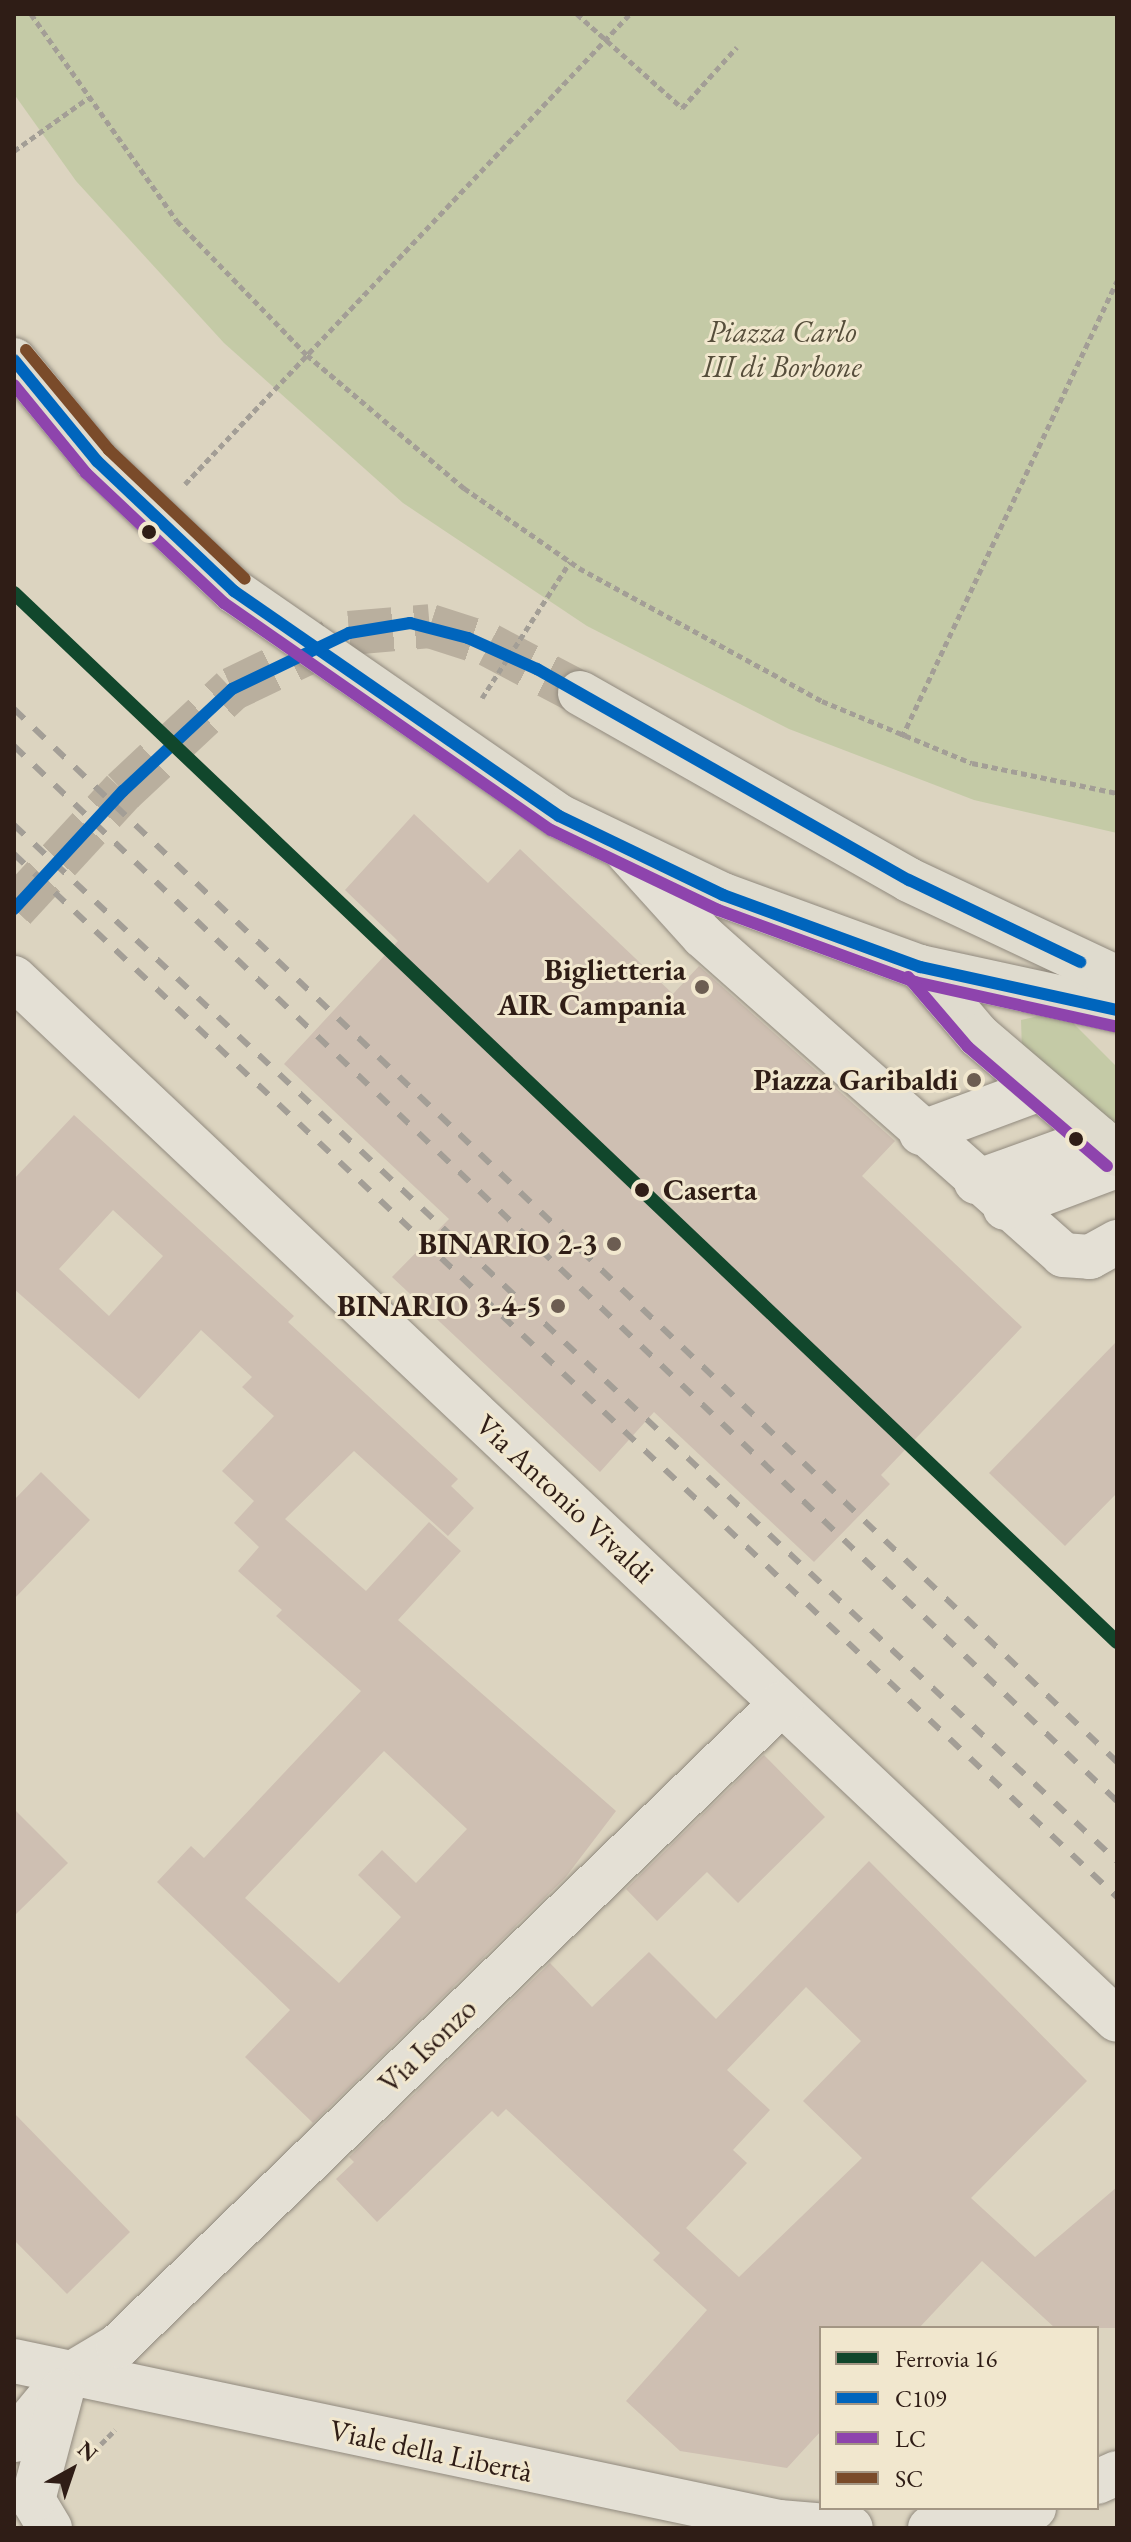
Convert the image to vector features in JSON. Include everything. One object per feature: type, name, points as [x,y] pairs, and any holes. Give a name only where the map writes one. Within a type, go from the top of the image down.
[{"type":"main road","points":[[14,360],[152,518],[234,591],[458,752],[628,853],[920,967],[1117,1010]]},
{"type":"main road","points":[[580,693],[909,880],[1117,978]]},
{"type":"main road","points":[[920,967],[963,1021],[1088,1132]]},
{"type":"street","points":[[628,853],[703,936],[962,1170],[1063,1255],[1090,1257],[1117,1242]]},
{"type":"street","name":"Via Antonio Vivaldi","points":[[17,987],[1117,2020]]},
{"type":"street","points":[[962,1170],[1088,1132]]},
{"type":"street","points":[[962,1170],[1088,1132]]},
{"type":"street","name":"Via Isonzo","points":[[14,2440],[66,2377],[118,2346],[781,1704]]},
{"type":"street","name":"Viale della Libertà","points":[[14,2361],[66,2377],[779,2522],[851,2528]]},
{"type":"street","points":[[50,2528],[33,2500],[66,2377]]},
{"type":"street","points":[[930,2528],[955,2527],[1026,2510]]},
{"type":"path","points":[[31,14],[177,221],[307,355],[464,488],[570,562],[822,701],[902,737],[1055,786],[1117,793]]},
{"type":"path","points":[[577,14],[682,108],[737,47]]},
{"type":"path","points":[[152,518],[630,14]]},
{"type":"path","points":[[14,151],[88,98]]},
{"type":"path","points":[[902,737],[1117,281]]},
{"type":"path","points":[[482,698],[570,562]]},
{"type":"green space","name":"Piazza Carlo III di Borbone","points":[[14,14],[1117,14],[1117,833],[974,800],[789,729],[587,626],[403,503],[224,343],[76,181],[14,94]]},
{"type":"green space","points":[[1061,1011],[1117,1067],[1117,1131],[1022,1051],[1021,1020]]},
{"type":"building","points":[[414,814],[488,883],[520,849],[673,994],[699,966],[895,1141],[862,1176],[1022,1327],[881,1475],[890,1484],[814,1562],[654,1412],[600,1472],[392,1277],[449,1219],[284,1064],[398,941],[345,890]]},
{"type":"building","points":[[74,1115],[294,1316],[288,1322],[458,1479],[451,1486],[474,1508],[448,1536],[354,1451],[285,1519],[366,1591],[429,1522],[461,1551],[398,1620],[616,1811],[565,1878],[313,2123],[245,2057],[290,2010],[157,1882],[191,1846],[204,1858],[361,1691],[276,1616],[282,1610],[238,1571],[259,1547],[234,1523],[254,1501],[222,1471],[274,1416],[242,1387],[252,1377],[201,1330],[139,1399],[14,1289],[14,1179]],"holes":[[[113,1210],[163,1256],[109,1316],[59,1269]],[[384,1751],[467,1829],[416,1883],[382,1850],[358,1875],[401,1917],[339,1983],[245,1898]]]},
{"type":"building","points":[[1117,1341],[1117,1493],[1065,1546],[989,1473]]},
{"type":"building","points":[[41,1472],[90,1520],[14,1599],[14,1500]]},
{"type":"building","points":[[764,1755],[825,1817],[738,1903],[707,1872],[657,1921],[626,1889]]},
{"type":"building","points":[[14,1809],[68,1863],[14,1916]]},
{"type":"building","points":[[869,1861],[1087,2081],[971,2198],[1035,2257],[1117,2187],[1117,2328],[1053,2326],[982,2261],[921,2326],[819,2326],[819,2433],[787,2468],[680,2451],[626,2401],[707,2310],[653,2260],[660,2253],[506,2109],[498,2117],[492,2111],[377,2222],[336,2179],[354,2162],[349,2157],[550,1963],[592,2007],[649,1952],[716,2019]],"holes":[[[806,1987],[861,2041],[803,2101],[862,2158],[739,2277],[686,2228],[747,2163],[733,2150],[770,2110],[727,2070]]]},
{"type":"building","points":[[14,2113],[130,2232],[67,2294],[14,2240]]},
{"type":"tunnel","points":[[14,909],[123,791],[232,689],[349,633],[430,626],[489,645],[580,693]]},
{"type":"railway","points":[[14,709],[1117,1762]]},
{"type":"railway","points":[[14,746],[1117,1801]]},
{"type":"railway","points":[[14,825],[1117,1861]]},
{"type":"railway","points":[[14,854],[1117,1897]]},
{"type":"rail line","name":"16","points":[[14,593],[1117,1642]]},
{"type":"transit line","name":"SC","points":[[26,350],[109,450],[245,579]]},
{"type":"transit line","name":"C109","points":[[14,360],[97,461],[234,591],[559,816],[723,895],[920,967],[1117,1010]]},
{"type":"transit line","name":"LC","points":[[14,385],[86,473],[224,603],[551,830],[718,910],[915,982],[1114,1026]]},
{"type":"transit line","name":"C109","points":[[14,909],[123,791],[232,689],[349,633],[410,623],[468,638],[537,669],[909,880],[1080,962]]},
{"type":"transit line","name":"LC","points":[[908,977],[968,1047],[1107,1166]]},
{"type":"place","name":"Biglietteria AIR Campania","points":[[702,987]]},
{"type":"place","name":"Piazza Garibaldi","points":[[974,1080]]},
{"type":"place","name":"Caserta","points":[[642,1190]]},
{"type":"place","name":"BINARIO 2-3","points":[[614,1244]]},
{"type":"place","name":"BINARIO 3-4-5","points":[[558,1306]]}]
